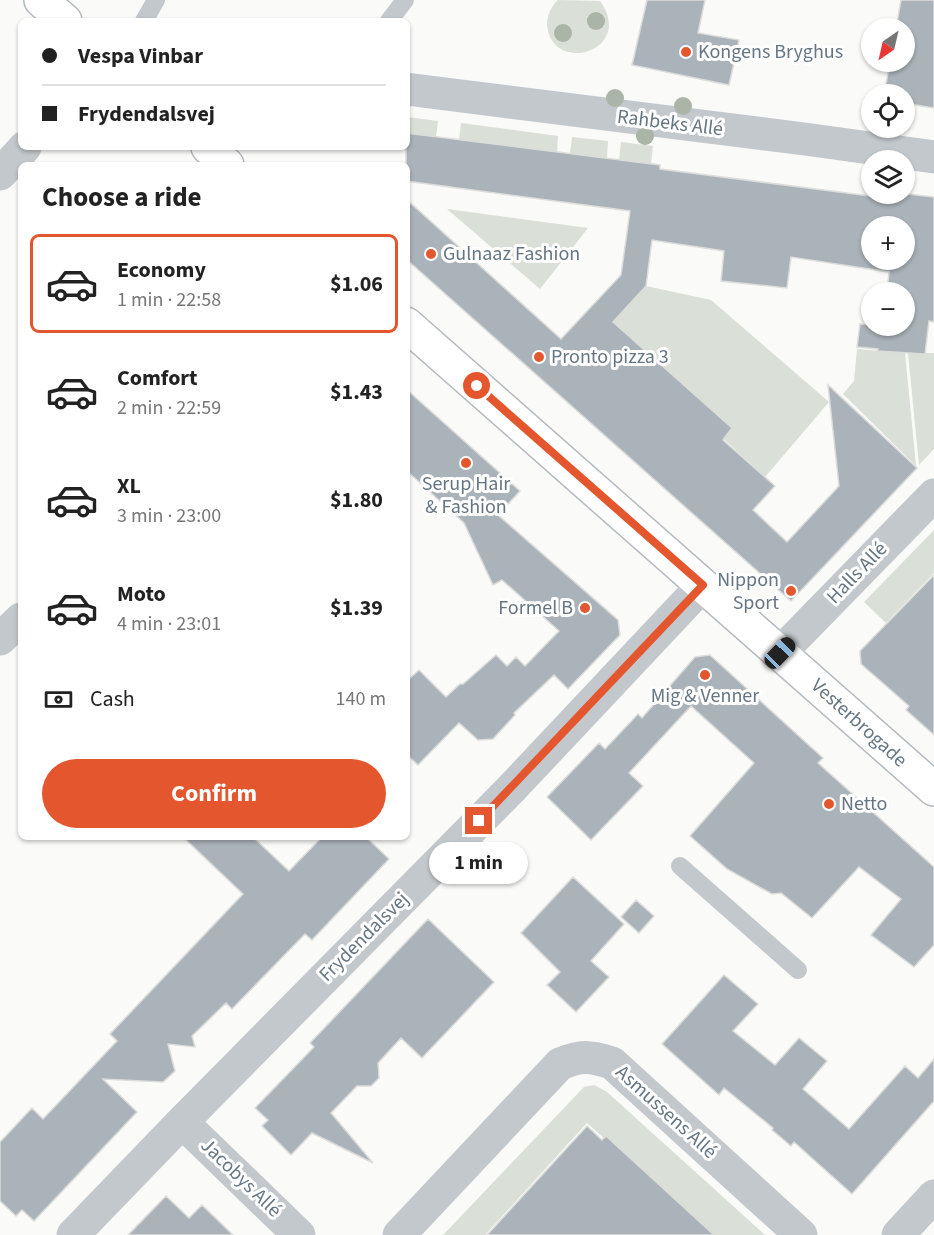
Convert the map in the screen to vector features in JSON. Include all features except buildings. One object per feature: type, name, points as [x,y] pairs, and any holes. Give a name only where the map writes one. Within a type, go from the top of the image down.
[{"type":"street","points":[[41,0],[62,18]]},
{"type":"street","name":"Rahbeks Allé","points":[[410,90],[934,157]]},
{"type":"street","points":[[0,174],[23,150]]},
{"type":"street","points":[[211,150],[224,162]]},
{"type":"street","name":"Vesterbrogade","points":[[410,328],[934,789]]},
{"type":"street","name":"Halls Allé","points":[[780,653],[934,495]]},
{"type":"street","name":"Frydendalsvej","points":[[73,1235],[512,788],[703,585]]},
{"type":"street","points":[[0,639],[18,622]]},
{"type":"street","name":"Asmussens Allé","points":[[399,1235],[560,1064],[576,1057],[594,1057],[612,1063],[801,1235]]},
{"type":"street","name":"Jacobys Allé","points":[[182,1122],[300,1235]]},
{"type":"street","points":[[898,1235],[934,1196]]},
{"type":"lane","points":[[146,18],[156,0]]},
{"type":"lane","points":[[391,18],[405,0]]},
{"type":"lane","points":[[680,866],[798,970]]},
{"type":"shaded area","points":[[558,0],[600,1],[608,18],[608,33],[600,44],[589,51],[575,53],[562,50],[552,41],[547,22],[551,8]]},
{"type":"shaded area","points":[[410,117],[438,121],[436,137],[410,133]]},
{"type":"shaded area","points":[[461,123],[558,136],[557,152],[459,140]]},
{"type":"shaded area","points":[[572,137],[608,141],[607,158],[570,154]]},
{"type":"shaded area","points":[[621,142],[653,146],[651,164],[619,160]]},
{"type":"shaded area","points":[[447,209],[588,228],[540,289]]},
{"type":"shaded area","points":[[646,286],[711,300],[829,402],[765,477],[724,439],[732,428],[613,322]]},
{"type":"shaded area","points":[[857,349],[905,353],[916,466],[843,394],[854,381]]},
{"type":"shaded area","points":[[908,353],[934,353],[934,449],[919,465]]},
{"type":"shaded area","points":[[934,530],[934,573],[886,623],[864,602]]},
{"type":"shaded area","points":[[594,1085],[607,1092],[765,1235],[712,1235],[587,1123],[485,1235],[443,1235],[584,1087]]},
{"type":"place","name":"Kongens Bryghus","points":[[686,52]]},
{"type":"place","name":"Gulnaaz Fashion","points":[[431,254]]},
{"type":"place","name":"Pronto pizza 3","points":[[539,357]]},
{"type":"place","name":"Serup Hair & Fashion","points":[[466,463]]},
{"type":"place","name":"Nippon Sport","points":[[791,591]]},
{"type":"place","name":"Formel B","points":[[585,608]]},
{"type":"place","name":"Mig & Venner","points":[[705,675]]},
{"type":"place","name":"Netto","points":[[829,804]]},
{"type":"route","points":[[477,386],[703,585],[479,821]]}]
